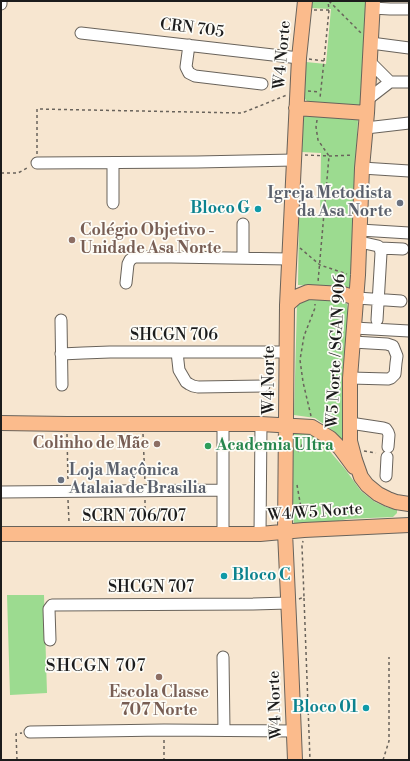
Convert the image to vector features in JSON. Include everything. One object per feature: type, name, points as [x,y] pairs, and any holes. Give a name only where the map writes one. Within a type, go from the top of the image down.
[{"type":"main road","name":"W5 Norte / SGAN 906","points":[[372,4],[357,298],[350,378],[350,441],[361,477],[367,485],[378,494],[402,503]]},
{"type":"main road","name":"W4 Norte","points":[[295,760],[285,532],[287,305],[297,91],[305,5]]},
{"type":"main road","points":[[296,108],[318,110],[367,106]]},
{"type":"main road","points":[[287,305],[296,297],[308,292],[343,294],[357,298]]},
{"type":"main road","points":[[1,423],[261,424],[312,427],[330,438],[340,448],[361,477]]},
{"type":"main road","points":[[382,526],[389,523],[393,519],[399,512],[399,506],[402,503]]},
{"type":"main road","name":"W4/W5 Norte","points":[[223,534],[260,534],[304,530],[409,525]]},
{"type":"main road","name":"SCRN 706/707","points":[[1,534],[223,534]]},
{"type":"street","points":[[372,4],[390,10],[409,9]]},
{"type":"street","name":"CRN 705","points":[[81,33],[299,58]]},
{"type":"street","points":[[371,43],[409,48]]},
{"type":"street","points":[[189,45],[186,67],[189,73],[195,76],[262,84]]},
{"type":"street","points":[[370,62],[390,82],[409,82]]},
{"type":"street","points":[[367,106],[390,82]]},
{"type":"street","points":[[366,128],[409,123]]},
{"type":"street","points":[[37,163],[197,162],[294,157]]},
{"type":"street","points":[[363,161],[409,171]]},
{"type":"street","points":[[113,163],[113,203]]},
{"type":"street","points":[[243,224],[243,258]]},
{"type":"street","points":[[360,236],[409,233]]},
{"type":"street","points":[[360,236],[380,248],[403,249]]},
{"type":"street","points":[[376,320],[381,253],[380,248]]},
{"type":"street","points":[[126,283],[128,264],[134,257],[290,259]]},
{"type":"street","points":[[357,298],[401,301]]},
{"type":"street","points":[[61,320],[62,386]]},
{"type":"street","points":[[354,328],[409,331]]},
{"type":"street","points":[[350,378],[392,378],[395,374],[397,356],[393,346],[387,344],[353,342]]},
{"type":"street","points":[[177,352],[179,370],[183,378],[189,384],[198,387],[264,386]]},
{"type":"street","name":"SHCGN 706","points":[[61,354],[287,352]]},
{"type":"street","points":[[350,423],[386,429],[389,435],[386,476]]},
{"type":"street","points":[[223,424],[223,534]]},
{"type":"street","points":[[260,534],[261,424]]},
{"type":"street","name":"SCRN 706/707","points":[[1,492],[223,490]]},
{"type":"street","name":"SHCGN 707","points":[[50,640],[49,609],[52,604],[288,603]]},
{"type":"street","points":[[223,657],[224,730]]},
{"type":"street","points":[[30,732],[164,730],[293,731]]},
{"type":"path","points":[[296,454],[312,427],[312,417],[303,382],[300,360],[304,336],[315,308],[329,156],[318,140],[316,126],[329,10],[328,1]]},
{"type":"path","points":[[328,1],[371,43]]},
{"type":"path","points":[[305,5],[329,10]]},
{"type":"path","points":[[299,58],[324,61]]},
{"type":"path","points":[[1,173],[18,173],[37,163],[37,109],[242,113],[297,91],[320,92]]},
{"type":"path","points":[[294,157],[329,156],[363,161]]},
{"type":"path","points":[[291,241],[320,264],[348,275],[358,275]]},
{"type":"path","points":[[67,424],[69,534]]},
{"type":"path","points":[[143,424],[145,534]]},
{"type":"path","points":[[359,451],[376,453]]},
{"type":"path","points":[[296,480],[304,530],[302,546],[310,760]]},
{"type":"path","points":[[288,603],[304,598]]},
{"type":"path","points":[[383,760],[389,741],[389,657]]},
{"type":"path","points":[[164,730],[164,760]]},
{"type":"path","points":[[16,760],[16,734],[30,732]]},
{"type":"green space","points":[[310,1],[366,1],[364,29],[364,106],[311,103],[303,97],[306,62],[326,64],[331,9],[309,8]]},
{"type":"green space","points":[[303,115],[358,119],[350,288],[298,285],[299,217],[320,217],[321,153],[302,152]]},
{"type":"green space","points":[[302,298],[340,298],[347,304],[348,311],[342,441],[332,430],[315,418],[294,415],[297,304]]},
{"type":"green space","points":[[297,431],[315,434],[345,469],[361,491],[375,502],[397,510],[397,513],[393,517],[347,519],[326,524],[300,525],[294,523],[293,435]]},
{"type":"green space","points":[[7,595],[44,595],[47,693],[10,695]]},
{"type":"place","name":"Igreja Metodista da Asa Norte","points":[[400,203]]},
{"type":"place","name":"Bloco G","points":[[258,209]]},
{"type":"place","name":"Colégio Objetivo - Unidade Asa Norte","points":[[72,240]]},
{"type":"place","name":"Colinho de Mãe","points":[[157,444]]},
{"type":"place","name":"Academia Ultra","points":[[208,446]]},
{"type":"place","name":"Loja Maçônica Atalaia de Brasilia","points":[[61,480]]},
{"type":"place","name":"Bloco C","points":[[224,576]]},
{"type":"place","name":"Escola Classe 707 Norte","points":[[159,677]]},
{"type":"place","name":"Bloco 01","points":[[366,708]]},
{"type":"district","name":"SHCGN 707","points":[[96,667]]}]
